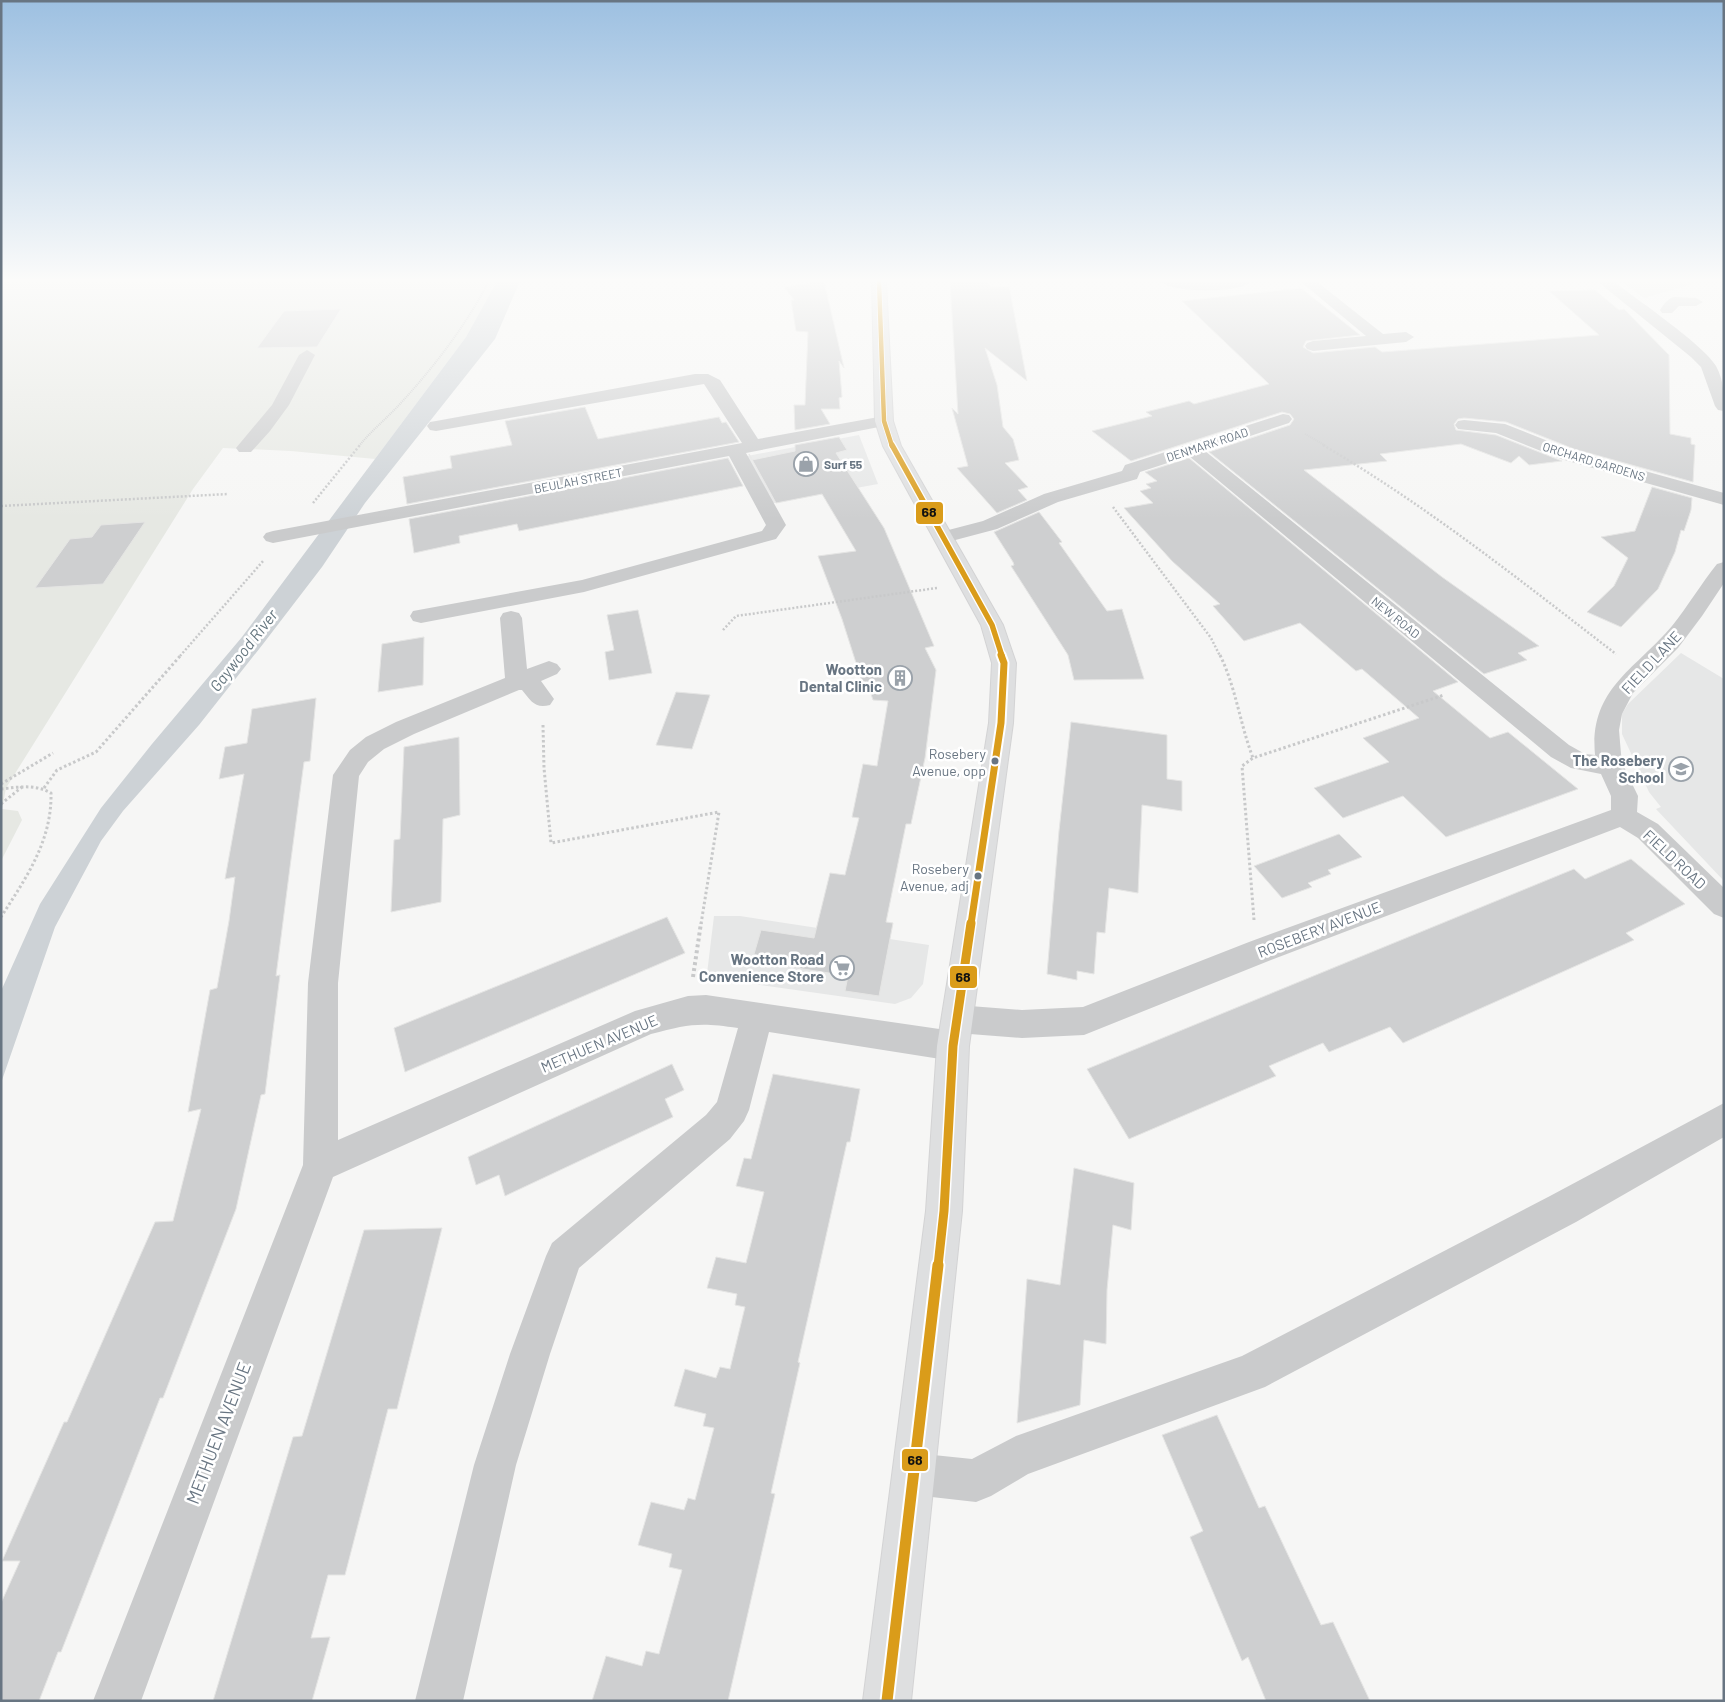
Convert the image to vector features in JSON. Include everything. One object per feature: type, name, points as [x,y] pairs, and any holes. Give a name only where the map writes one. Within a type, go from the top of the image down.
[{"type":"main road","points":[[883,360],[884,421],[892,446],[944,536],[992,625],[1004,663],[1001,724],[955,1033],[944,1211],[887,1701]]},
{"type":"street","points":[[245,448],[264,431],[304,360]]},
{"type":"street","points":[[1703,360],[1708,366],[1724,406]]},
{"type":"street","points":[[421,616],[584,586],[769,535],[776,525],[714,383],[708,379],[695,379],[436,426]]},
{"type":"street","name":"ORCHARD GARDENS","points":[[1464,425],[1484,419],[1499,428],[1567,455],[1724,499]]},
{"type":"street","name":"DENMARK ROAD","points":[[1095,486],[1130,475],[1132,469],[1282,420]]},
{"type":"street","name":"BEULAH STREET","points":[[282,537],[884,421]]},
{"type":"street","name":"NEW ROAD","points":[[1192,449],[1560,751],[1580,762],[1610,766]]},
{"type":"street","points":[[944,536],[990,526],[1051,498],[1095,486]]},
{"type":"street","name":"FIELD LANE","points":[[1610,766],[1607,730],[1611,706],[1641,670],[1679,632],[1724,568]]},
{"type":"street","points":[[511,618],[534,683]]},
{"type":"street","name":"METHUEN AVENUE","points":[[117,1701],[320,1165],[323,983],[346,775],[359,756],[375,744],[405,728],[534,683]]},
{"type":"street","points":[[1610,766],[1627,805],[1622,816]]},
{"type":"street","name":"ROSEBERY AVENUE","points":[[955,1033],[1022,1024],[1084,1021],[1260,951],[1622,816]]},
{"type":"street","name":"FIELD ROAD","points":[[1622,816],[1648,831],[1724,906]]},
{"type":"street","name":"METHUEN AVENUE","points":[[320,1165],[646,1021],[688,1010],[706,1009],[757,1017],[955,1033]]},
{"type":"street","points":[[439,1701],[495,1465],[530,1354],[565,1256],[718,1127],[732,1110],[757,1017]]},
{"type":"street","points":[[914,1474],[976,1481],[1016,1457],[1251,1373],[1564,1209],[1724,1119]]},
{"type":"path","points":[[44,788],[58,770],[96,752],[302,513],[322,494],[358,447],[399,404],[436,360]]},
{"type":"path","points":[[1282,420],[1371,473],[1496,560],[1615,653],[1641,670]]},
{"type":"path","points":[[1095,486],[1122,517],[1211,638],[1231,678],[1243,731],[1253,758]]},
{"type":"path","points":[[1,506],[228,494]]},
{"type":"path","points":[[724,630],[736,616],[970,583]]},
{"type":"path","points":[[534,683],[550,843],[719,812],[688,1010]]},
{"type":"path","points":[[1260,951],[1254,926],[1242,766],[1253,758],[1478,684]]},
{"type":"path","points":[[1,784],[53,753]]},
{"type":"path","points":[[1,804],[24,786]]},
{"type":"path","points":[[1,789],[24,786],[44,788],[51,792],[54,810],[45,838],[1,917]]},
{"type":"shaded area","points":[[1,360],[449,360],[375,459],[291,451],[223,448],[193,489],[6,788],[2,809],[18,811],[22,820],[1,861]]},
{"type":"shaded area","points":[[859,435],[878,484],[769,504],[742,457]]},
{"type":"shaded area","name":"The Rosebery School","points":[[1681,653],[1724,679],[1724,881],[1656,809],[1661,807],[1649,792],[1622,734],[1622,714],[1628,704]]},
{"type":"shaded area","points":[[714,916],[740,916],[929,945],[923,984],[911,998],[895,1004],[739,982],[706,982]]},
{"type":"water","name":"Gaywood River","points":[[449,360],[478,360],[365,503],[322,567],[263,644],[199,725],[123,811],[101,841],[55,927],[1,1083],[1,991],[40,904],[101,808],[242,637]]},
{"type":"building","points":[[807,360],[842,360],[844,368],[839,361],[842,397],[839,398],[840,409],[821,409],[830,424],[795,430],[794,405],[805,405]]},
{"type":"building","points":[[955,360],[989,360],[997,385],[1003,427],[1013,439],[1019,460],[1005,463],[1028,487],[1018,490],[1027,500],[997,513],[957,468],[968,466],[952,408],[958,414]]},
{"type":"building","points":[[1001,360],[1023,360],[1027,381]]},
{"type":"building","points":[[1244,360],[1669,360],[1670,434],[1691,438],[1691,444],[1695,445],[1693,482],[1574,449],[1506,422],[1464,418],[1458,419],[1454,424],[1456,430],[1496,435],[1562,461],[1529,465],[1519,456],[1511,463],[1461,444],[1380,454],[1387,461],[1304,470],[1442,577],[1539,646],[1518,653],[1527,660],[1484,674],[1209,452],[1290,425],[1294,419],[1290,414],[1282,412],[1131,461],[1092,431],[1152,416],[1146,412],[1189,401],[1194,404],[1269,384]]},
{"type":"building","points":[[585,407],[598,439],[719,417],[722,423],[726,422],[739,442],[407,504],[403,477],[452,468],[450,456],[512,445],[505,421]]},
{"type":"building","points":[[839,437],[847,450],[836,453],[884,528],[934,646],[925,648],[936,670],[925,758],[911,824],[906,824],[886,922],[893,923],[879,996],[845,991],[848,976],[752,961],[761,930],[814,938],[830,873],[845,875],[859,818],[852,817],[863,764],[877,766],[888,701],[873,700],[870,691],[865,691],[842,619],[818,556],[856,551],[822,494],[776,503],[752,460],[795,451],[795,445]]},
{"type":"building","points":[[728,458],[743,486],[519,531],[517,524],[459,536],[460,543],[414,553],[409,519]]},
{"type":"building","points":[[1189,458],[1458,682],[1433,691],[1490,738],[1508,732],[1578,789],[1446,837],[1403,796],[1343,818],[1314,788],[1389,762],[1363,738],[1419,718],[1362,669],[1356,671],[1300,623],[1244,641],[1213,606],[1220,604],[1172,561],[1124,508],[1153,503],[1140,491],[1151,488],[1146,484],[1157,481],[1145,472]]},
{"type":"building","points":[[1652,487],[1692,498],[1691,510],[1684,531],[1681,530],[1675,552],[1658,589],[1621,627],[1587,612],[1614,586],[1628,558],[1601,537],[1635,531]]},
{"type":"building","points":[[1039,512],[1062,542],[1059,543],[1107,611],[1122,609],[1144,679],[1074,680],[1068,655],[1011,566],[1014,565],[1013,562],[994,532]]},
{"type":"building","points":[[145,522],[103,584],[35,588],[70,539],[92,537],[101,525]]},
{"type":"building","points":[[638,610],[652,673],[609,680],[605,652],[614,650],[607,615]]},
{"type":"building","points":[[424,637],[423,685],[378,692],[382,644]]},
{"type":"building","points":[[676,692],[710,695],[692,749],[656,745]]},
{"type":"building","points":[[316,698],[310,761],[304,762],[290,867],[276,976],[280,975],[265,1094],[261,1095],[236,1209],[163,1398],[160,1398],[61,1652],[58,1652],[39,1701],[1,1701],[1,1603],[20,1561],[2,1561],[64,1422],[67,1422],[155,1222],[173,1221],[201,1109],[188,1112],[210,990],[217,988],[229,921],[235,877],[225,879],[244,774],[219,779],[225,747],[247,743],[252,709]]},
{"type":"building","points":[[1071,722],[1167,735],[1167,779],[1182,781],[1182,811],[1142,805],[1138,893],[1109,888],[1105,933],[1097,932],[1094,974],[1077,971],[1077,980],[1047,974],[1059,831]]},
{"type":"building","points":[[459,737],[460,815],[443,819],[441,902],[391,912],[394,840],[400,839],[404,747]]},
{"type":"building","points":[[1339,834],[1362,857],[1328,870],[1331,874],[1308,883],[1312,887],[1282,898],[1254,866]]},
{"type":"building","points":[[1631,859],[1685,904],[1626,933],[1634,940],[1403,1043],[1390,1027],[1329,1052],[1323,1043],[1269,1066],[1276,1076],[1129,1139],[1087,1069],[1574,869],[1585,879]]},
{"type":"building","points":[[667,917],[685,953],[405,1072],[394,1028]]},
{"type":"building","points":[[672,1064],[684,1090],[665,1099],[673,1117],[505,1196],[499,1175],[476,1185],[468,1157]]},
{"type":"building","points":[[773,1074],[860,1089],[850,1142],[847,1142],[798,1362],[800,1363],[771,1493],[775,1494],[728,1701],[592,1701],[606,1656],[642,1666],[646,1651],[659,1654],[682,1570],[669,1567],[672,1554],[638,1545],[651,1502],[684,1510],[688,1498],[695,1500],[714,1428],[703,1426],[706,1414],[674,1406],[685,1369],[716,1378],[720,1367],[730,1369],[745,1307],[735,1305],[737,1294],[707,1288],[716,1257],[746,1263],[764,1192],[736,1186],[744,1158],[751,1159]]},
{"type":"building","points":[[1074,1168],[1134,1183],[1131,1230],[1113,1225],[1107,1290],[1106,1344],[1084,1340],[1080,1405],[1017,1423],[1027,1279],[1060,1285]]},
{"type":"building","points":[[442,1228],[397,1409],[388,1409],[345,1575],[328,1575],[311,1638],[330,1637],[312,1701],[213,1701],[293,1437],[302,1436],[364,1230]]},
{"type":"building","points":[[1217,1415],[1259,1508],[1265,1506],[1321,1625],[1333,1622],[1370,1701],[1266,1701],[1248,1657],[1242,1661],[1190,1537],[1203,1531],[1162,1435]]},
{"type":"transit line","name":"68","points":[[883,360],[884,421],[892,446],[992,625],[1004,663],[1001,723],[953,1046],[944,1211],[887,1701]]},
{"type":"place","name":"Surf 55","points":[[806,464]]},
{"type":"place","name":"Wootton Dental Clinic","points":[[900,678]]},
{"type":"place","name":"Rosebery Avenue, opp","points":[[995,761]]},
{"type":"place","name":"The Rosebery School","points":[[1681,769]]},
{"type":"place","name":"Rosebery Avenue, adj","points":[[978,876]]},
{"type":"place","name":"Wootton Road Convenience Store","points":[[842,968]]}]
